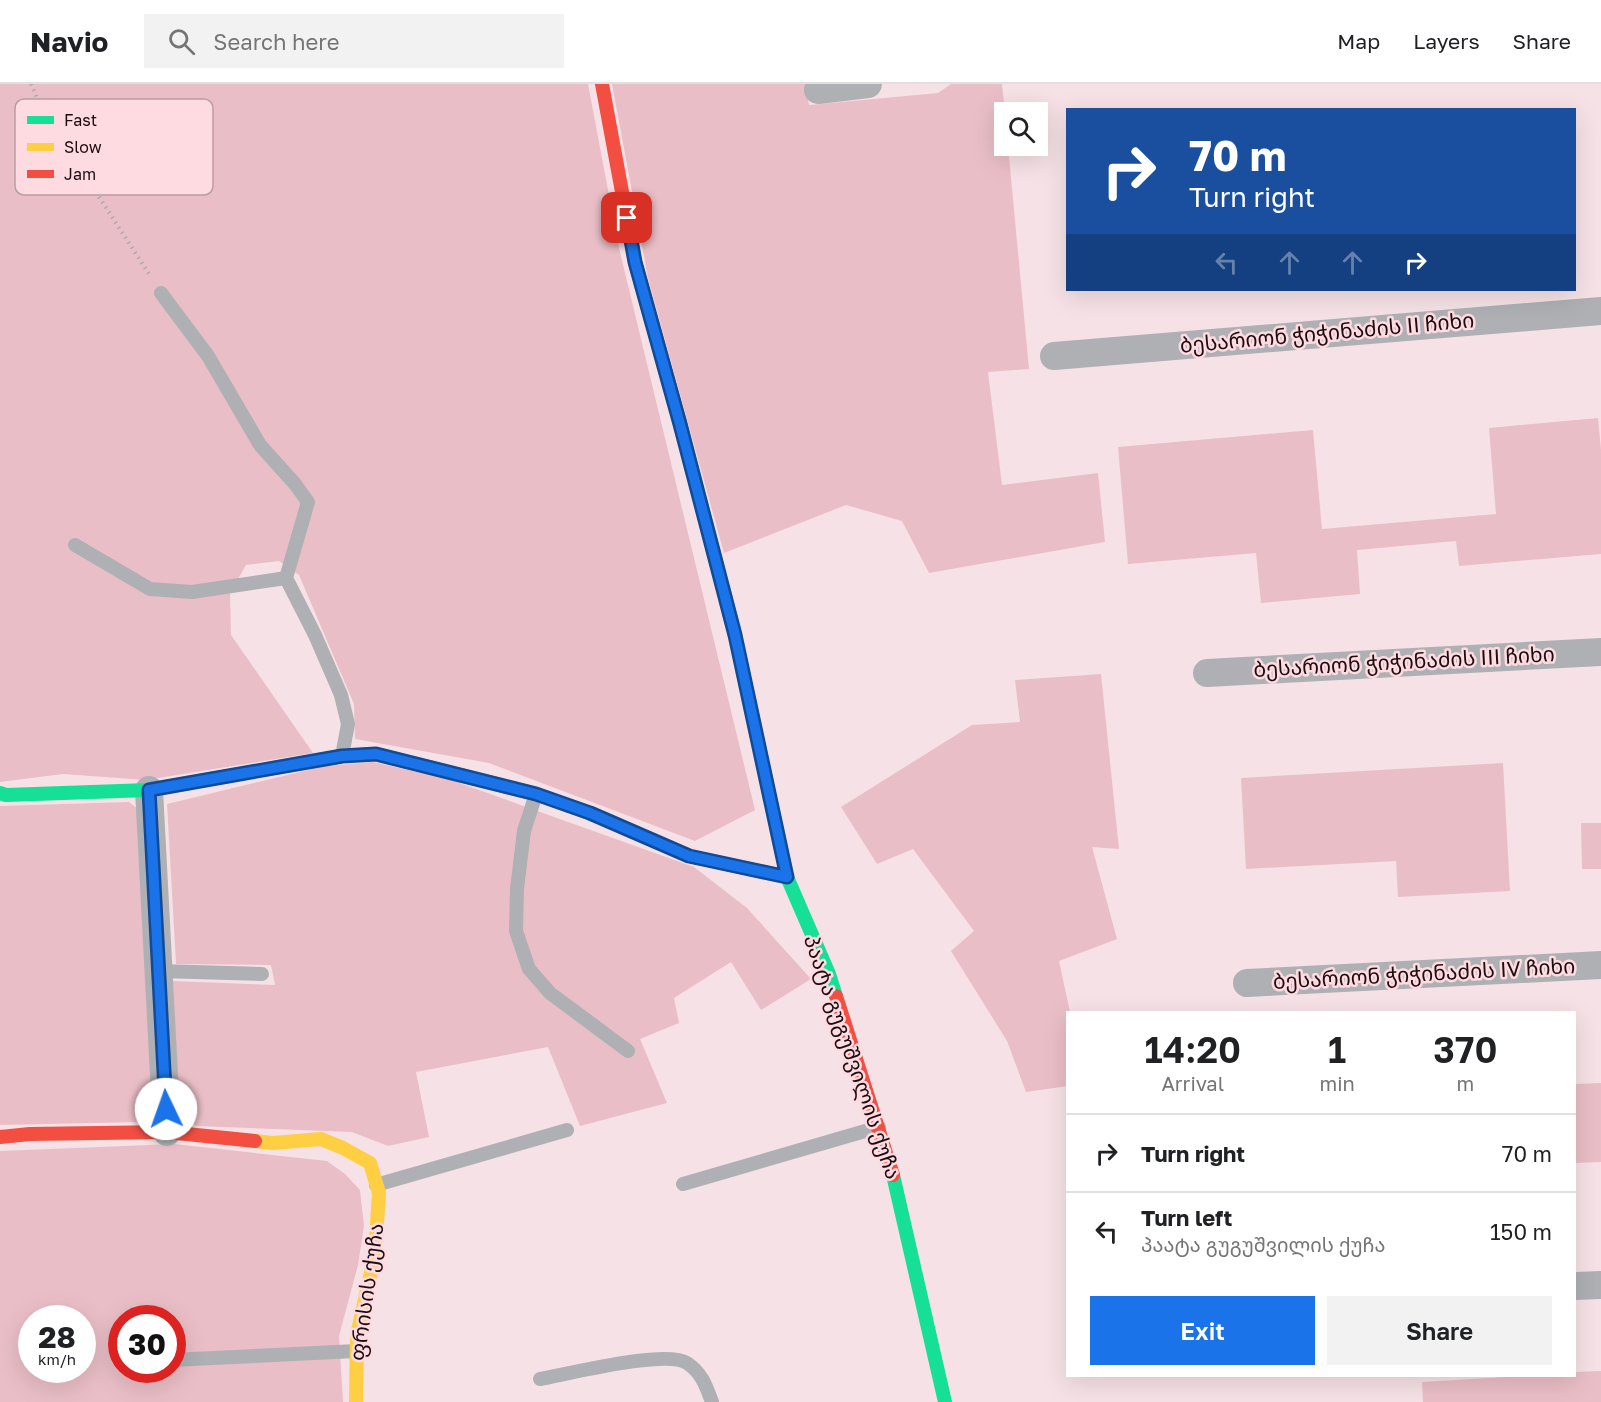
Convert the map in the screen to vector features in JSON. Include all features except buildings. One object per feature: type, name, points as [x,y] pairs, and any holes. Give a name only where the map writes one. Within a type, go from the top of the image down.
[{"type":"street","name":"პაატა გუგუშვილის ქუჩა","points":[[602,84],[635,262],[735,635],[787,877],[829,974],[890,1162],[945,1402]]},
{"type":"street","points":[[818,90],[868,84]]},
{"type":"street","name":"ბესარიონ ჭიჭინაძის II ჩიხი","points":[[1054,356],[1601,311]]},
{"type":"street","name":"ბესარიონ ჭიჭინაძის III ჩიხი","points":[[1207,673],[1601,652]]},
{"type":"street","points":[[0,793],[6,795],[149,790],[342,756],[376,754],[536,794],[590,813],[689,856],[787,877]]},
{"type":"street","points":[[149,790],[167,1132]]},
{"type":"street","name":"ბესარიონ ჭიჭინაძის IV ჩიხი","points":[[1247,983],[1601,965]]},
{"type":"street","name":"ფრისის ქუჩა","points":[[0,1137],[30,1134],[167,1132],[273,1143],[321,1139],[370,1163],[379,1192],[375,1254],[357,1335],[356,1402]]},
{"type":"street","points":[[1576,1286],[1601,1285]]},
{"type":"lane","points":[[161,293],[208,356],[260,445],[308,502],[286,578],[315,635],[340,695],[348,724],[342,756]]},
{"type":"lane","points":[[75,545],[150,589],[192,592],[286,578]]},
{"type":"lane","points":[[536,794],[524,831],[517,889],[516,931],[529,969],[550,993],[628,1051]]},
{"type":"lane","points":[[159,970],[262,974]]},
{"type":"lane","points":[[683,1184],[879,1126]]},
{"type":"lane","points":[[376,1185],[567,1130]]},
{"type":"lane","points":[[186,1359],[356,1351]]},
{"type":"lane","points":[[540,1379],[656,1358],[677,1359],[686,1363],[701,1376],[712,1402]]},
{"type":"path","points":[[31,84],[38,99]]},
{"type":"path","points":[[98,195],[161,293]]},
{"type":"shaded area","points":[[0,84],[588,84],[619,248],[755,810],[695,841],[489,763],[355,739],[354,704],[299,575],[279,561],[246,565],[230,593],[231,635],[313,753],[146,780],[63,774],[0,782]]},
{"type":"shaded area","points":[[612,84],[805,84],[809,105],[938,93],[951,84],[1002,84],[1004,102],[994,102],[994,156],[1009,156],[1029,369],[988,372],[1002,485],[1098,473],[1105,542],[929,573],[902,521],[846,505],[724,553],[648,278]]},
{"type":"shaded area","points":[[1598,418],[1601,450],[1601,554],[1459,566],[1456,541],[1357,550],[1360,594],[1261,603],[1256,553],[1128,564],[1118,447],[1313,430],[1322,529],[1496,514],[1489,428]]},
{"type":"shaded area","points":[[1101,674],[1119,849],[1092,847],[1117,939],[1059,961],[1070,1011],[1066,1011],[1066,1086],[1026,1092],[1007,1041],[951,951],[974,931],[913,849],[877,864],[841,807],[972,725],[1020,722],[1015,680]]},
{"type":"shaded area","points":[[373,762],[451,780],[694,867],[747,908],[811,979],[761,1010],[731,962],[674,998],[679,1023],[640,1039],[667,1103],[580,1126],[548,1047],[416,1072],[429,1137],[388,1146],[352,1132],[196,1126],[177,1111],[173,981],[275,985],[271,965],[176,964],[167,804],[325,766]]},
{"type":"shaded area","points":[[1503,763],[1510,891],[1398,897],[1396,861],[1246,869],[1241,778]]},
{"type":"shaded area","points":[[129,802],[139,810],[154,1106],[141,1122],[0,1125],[0,806]]},
{"type":"shaded area","points":[[1581,823],[1601,823],[1601,869],[1582,869]]},
{"type":"shaded area","points":[[1601,1083],[1601,1162],[1576,1163],[1576,1084]]},
{"type":"shaded area","points":[[174,1144],[327,1161],[345,1174],[360,1190],[364,1226],[358,1265],[339,1336],[343,1402],[0,1402],[0,1151]]},
{"type":"shaded area","points":[[1601,1371],[1601,1402],[1423,1402],[1422,1382],[1507,1377],[1576,1377],[1576,1372]]},
{"type":"traffic: fast","points":[[680,423],[735,635],[787,877],[829,974],[836,996]]},
{"type":"traffic: fast","points":[[0,793],[6,795],[149,790],[342,756],[376,754],[536,794],[602,818]]},
{"type":"traffic: fast","points":[[893,1175],[945,1402]]},
{"type":"traffic: slow","points":[[255,1141],[273,1143],[321,1139],[370,1163],[379,1193],[375,1254],[357,1335],[356,1402]]},
{"type":"traffic: jam","points":[[602,84],[635,262],[680,423]]},
{"type":"traffic: jam","points":[[602,818],[689,856],[787,877]]},
{"type":"traffic: jam","points":[[836,996],[893,1175]]},
{"type":"traffic: jam","points":[[0,1137],[30,1134],[167,1132],[255,1141]]},
{"type":"route","points":[[166,1109],[149,790],[342,756],[376,754],[536,794],[590,813],[689,856],[787,877],[735,635],[635,262],[627,218]]}]
